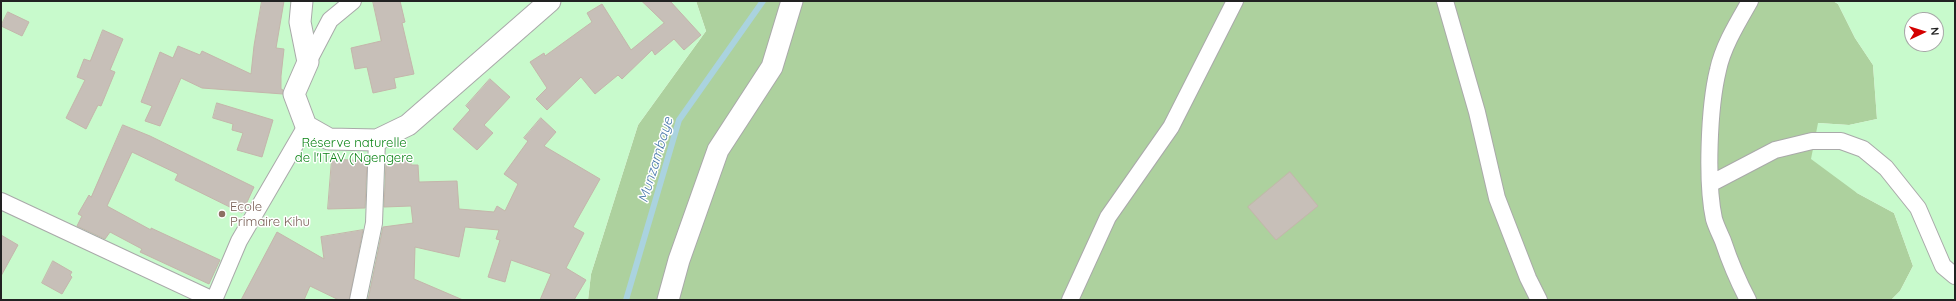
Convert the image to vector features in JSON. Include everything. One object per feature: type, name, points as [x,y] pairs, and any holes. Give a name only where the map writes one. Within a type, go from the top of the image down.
[{"type":"street","points":[[302,1],[300,22],[308,62]]},
{"type":"street","points":[[353,1],[330,20],[308,62],[294,94],[306,126],[330,140],[377,140],[408,125],[550,1]]},
{"type":"street","points":[[668,300],[679,260],[718,150],[772,66],[792,1]]},
{"type":"street","points":[[1070,300],[1108,217],[1171,127],[1235,1]]},
{"type":"street","points":[[1445,1],[1477,112],[1497,198],[1528,278],[1539,300]]},
{"type":"street","points":[[1748,300],[1738,281],[1714,219],[1710,184],[1711,119],[1718,68],[1735,28],[1750,1]]},
{"type":"street","points":[[1,201],[213,300],[239,241],[306,126]]},
{"type":"street","points":[[358,300],[374,223],[377,140]]},
{"type":"street","points":[[1710,184],[1775,150],[1812,141],[1841,140],[1849,143],[1863,149],[1891,174],[1918,208],[1943,266],[1955,276]]},
{"type":"green space","name":"Réserve naturelle de l'ITAV (Ngengere","points":[[1,1],[696,1],[706,31],[638,125],[591,274],[588,300],[1,300]]},
{"type":"green space","points":[[696,1],[1833,1],[1838,4],[1855,38],[1873,65],[1877,119],[1849,125],[1818,123],[1857,193],[1894,213],[1913,266],[1900,291],[1891,300],[588,300],[591,274],[638,125],[706,31]]},
{"type":"green space","points":[[1833,1],[1955,1],[1955,300],[1891,300],[1900,291],[1913,266],[1894,213],[1857,193],[1811,159],[1818,123],[1849,125],[1877,119],[1873,65],[1855,38],[1838,4]]},
{"type":"building","points":[[262,1],[284,1],[276,48],[284,49],[281,76],[281,89],[283,90],[283,94],[202,88],[181,78],[160,126],[145,121],[152,106],[141,102],[160,52],[173,58],[178,46],[200,55],[202,51],[251,74],[254,46]]},
{"type":"building","points":[[373,1],[400,1],[405,22],[402,23],[414,74],[394,78],[396,88],[373,93],[367,67],[355,69],[351,48],[381,41]]},
{"type":"building","points":[[642,1],[670,1],[701,35],[684,50],[674,39],[655,55],[652,50],[622,79],[618,75],[595,94],[581,77],[547,110],[536,99],[547,88],[530,62],[544,53],[545,56],[592,22],[587,13],[602,4],[631,50],[664,23]]},
{"type":"building","points":[[8,12],[29,22],[22,36],[1,26]]},
{"type":"building","points":[[103,30],[123,39],[110,70],[115,72],[101,106],[98,105],[86,129],[66,118],[85,80],[77,77],[84,59],[90,61]]},
{"type":"building","points":[[490,79],[510,97],[484,125],[493,133],[477,150],[453,129],[470,110],[466,106]]},
{"type":"building","points":[[217,103],[273,120],[262,157],[237,150],[243,133],[232,130],[233,124],[213,118]]},
{"type":"building","points":[[541,118],[556,132],[544,146],[600,179],[573,227],[584,233],[566,268],[586,280],[574,300],[540,300],[551,274],[511,260],[505,282],[488,277],[500,240],[496,239],[499,230],[465,227],[459,257],[415,247],[414,279],[463,300],[368,300],[383,227],[413,223],[411,206],[384,207],[386,163],[391,163],[391,160],[411,160],[411,165],[418,165],[419,182],[457,181],[459,209],[494,212],[497,206],[505,211],[518,184],[504,174],[528,141],[524,138]]},
{"type":"building","points":[[123,125],[150,136],[254,187],[242,213],[175,180],[178,174],[132,152],[107,206],[151,230],[151,228],[220,260],[209,284],[140,252],[142,249],[110,232],[105,239],[77,226],[82,216],[78,214],[89,195],[91,197]]},
{"type":"building","points":[[332,159],[367,161],[365,208],[328,209]]},
{"type":"building","points":[[1290,172],[1318,206],[1276,240],[1248,207]]},
{"type":"building","points":[[363,230],[349,300],[339,300],[310,286],[304,300],[241,300],[277,232],[324,259],[321,237]]},
{"type":"building","points":[[1,235],[18,245],[1,276]]},
{"type":"building","points":[[53,261],[72,272],[70,275],[72,277],[62,294],[42,283]]},
{"type":"waterway","name":"Munzambaye","points":[[626,300],[679,120],[763,1]]},
{"type":"place","name":"Ecole Primaire Kihu","points":[[222,214]]}]
